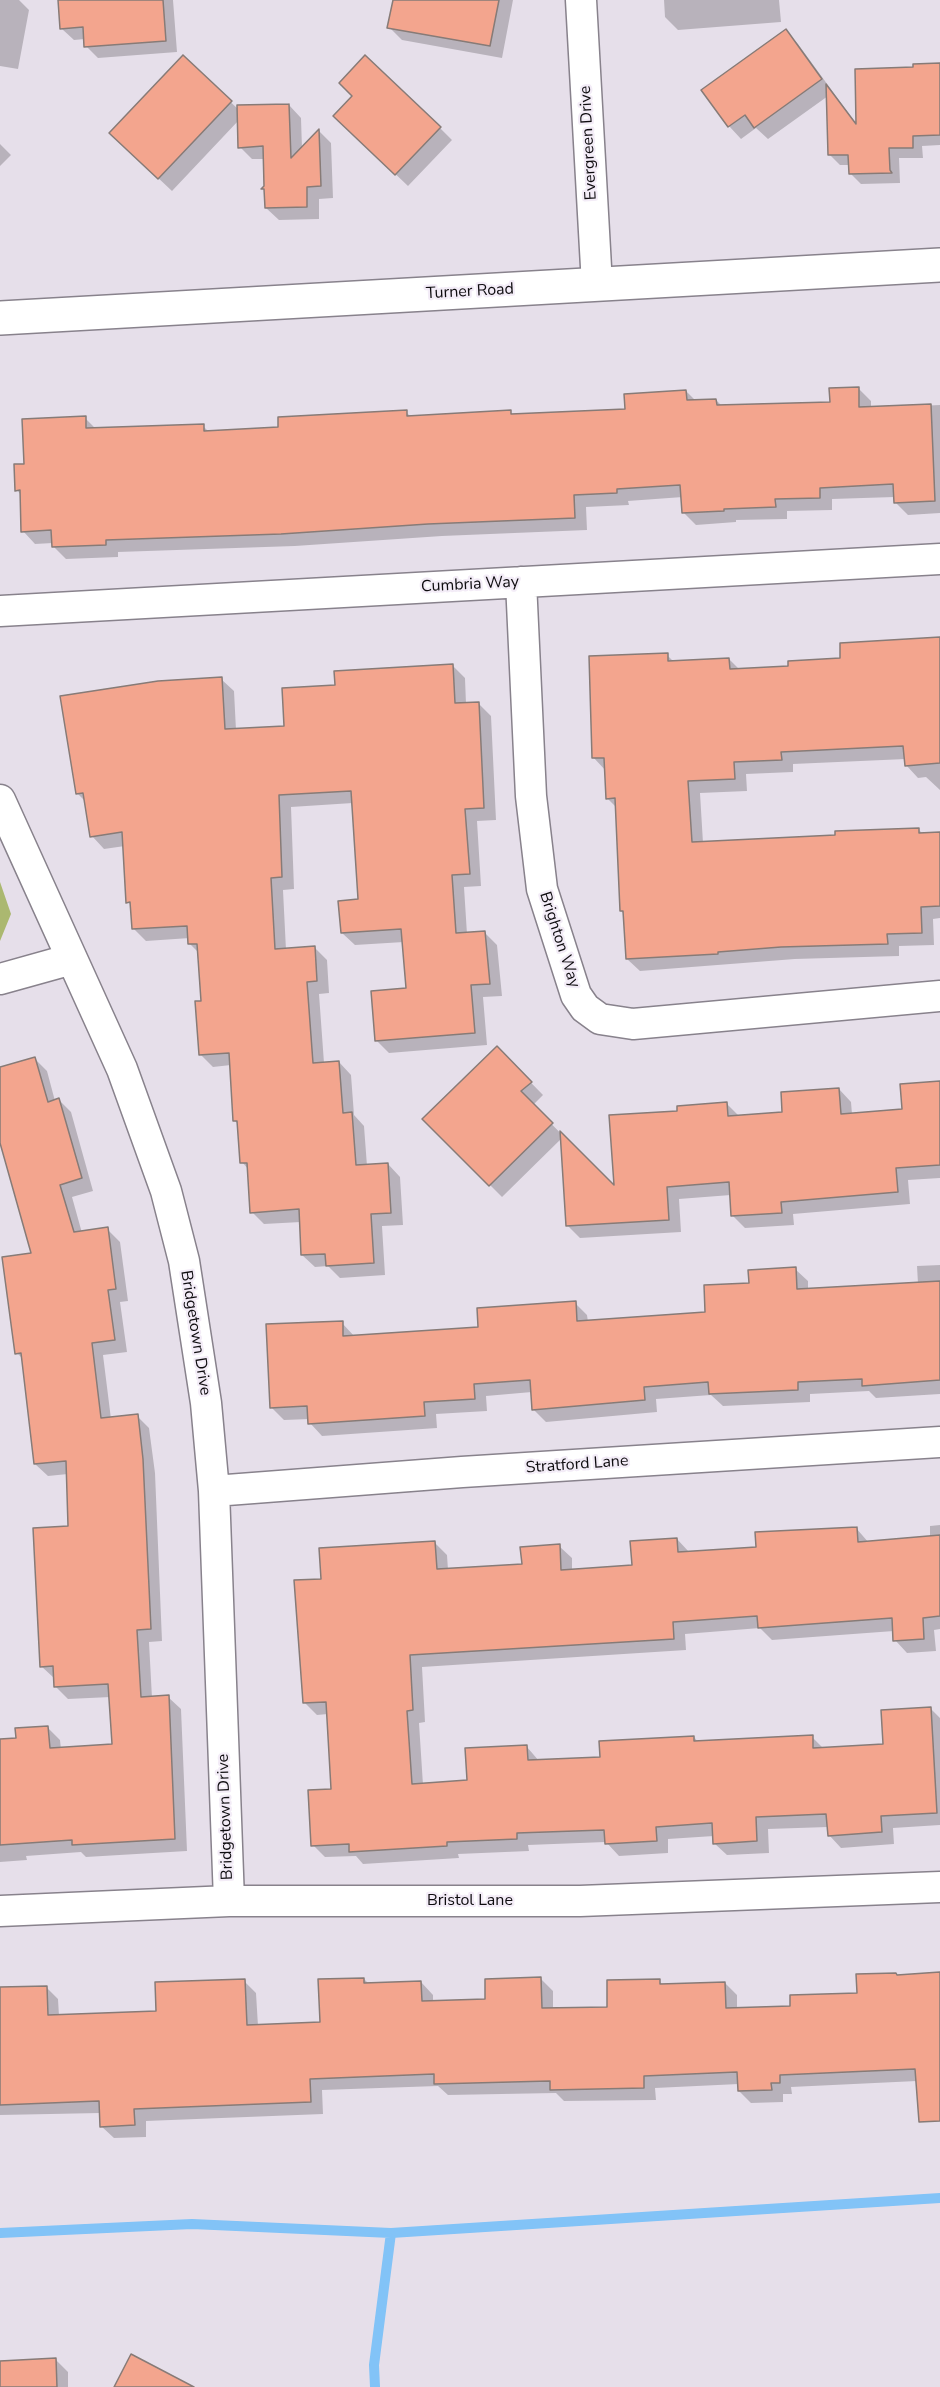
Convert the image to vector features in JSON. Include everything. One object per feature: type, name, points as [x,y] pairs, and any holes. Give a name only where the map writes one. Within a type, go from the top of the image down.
[{"type":"main road","name":"Turner Road","points":[[0,318],[940,265]]},
{"type":"street","name":"Evergreen Drive","points":[[581,0],[597,285]]},
{"type":"street","name":"Cumbria Way","points":[[0,611],[940,559]]},
{"type":"street","name":"Brighton Way","points":[[520,582],[531,796],[542,890],[576,995],[585,1008],[600,1019],[633,1024],[940,996]]},
{"type":"street","name":"Bridgetown Drive","points":[[0,800],[122,1069],[166,1191],[184,1261],[206,1403],[214,1491],[229,1901]]},
{"type":"street","points":[[0,979],[72,960]]},
{"type":"street","name":"Stratford Lane","points":[[214,1491],[462,1472],[940,1442]]},
{"type":"street","name":"Bristol Lane","points":[[0,1911],[229,1901],[580,1901],[940,1887]]},
{"type":"green space","points":[[0,882],[11,914],[0,941]]},
{"type":"building","points":[[58,0],[163,0],[166,41],[84,47],[83,27],[60,29]]},
{"type":"building","points":[[393,0],[499,0],[490,46],[387,28]]},
{"type":"building","points":[[786,29],[822,79],[754,128],[745,115],[728,127],[701,90]]},
{"type":"building","points":[[183,55],[232,101],[158,179],[109,133]]},
{"type":"building","points":[[365,55],[441,127],[395,175],[333,116],[352,96],[339,83]]},
{"type":"building","points":[[940,63],[940,135],[913,136],[913,148],[889,148],[892,173],[849,174],[848,155],[828,155],[826,84],[856,124],[855,69],[913,67],[913,64]]},
{"type":"building","points":[[289,104],[291,158],[319,129],[321,186],[307,187],[307,207],[265,208],[264,189],[261,189],[264,186],[263,146],[238,148],[237,105]]},
{"type":"building","points":[[859,387],[859,407],[931,404],[935,501],[894,503],[893,484],[820,488],[820,498],[775,499],[776,507],[682,513],[680,485],[617,489],[617,493],[574,495],[575,518],[428,524],[281,534],[106,540],[106,545],[52,547],[51,530],[21,532],[20,490],[15,491],[14,464],[24,464],[22,419],[86,416],[86,428],[204,424],[204,431],[278,427],[278,417],[407,410],[407,416],[511,410],[511,414],[625,409],[624,394],[686,390],[687,400],[716,399],[717,405],[830,402],[829,388]]},
{"type":"building","points":[[940,637],[940,763],[905,766],[903,746],[781,752],[782,760],[734,762],[735,779],[688,781],[692,842],[835,835],[835,831],[919,828],[919,833],[940,832],[940,906],[921,907],[922,933],[887,934],[888,944],[781,947],[718,952],[718,954],[626,959],[623,911],[620,911],[615,798],[606,799],[604,758],[592,758],[589,656],[668,653],[668,661],[729,658],[730,669],[788,666],[788,661],[840,658],[840,643]]},
{"type":"building","points":[[453,664],[455,703],[479,702],[484,808],[465,809],[470,874],[452,875],[456,933],[485,931],[490,984],[471,985],[475,1033],[375,1041],[371,991],[406,988],[401,929],[341,933],[338,901],[358,899],[351,791],[279,795],[282,877],[271,878],[275,949],[315,946],[317,981],[307,982],[313,1063],[339,1061],[343,1113],[352,1112],[356,1165],[388,1163],[391,1213],[371,1214],[374,1263],[326,1266],[325,1254],[301,1255],[299,1209],[250,1213],[247,1163],[240,1163],[237,1121],[233,1121],[229,1053],[199,1055],[195,1001],[201,1001],[197,944],[188,944],[187,926],[132,929],[130,902],[126,903],[122,832],[90,837],[83,793],[76,794],[60,696],[158,681],[222,677],[225,729],[284,726],[282,688],[335,685],[334,671]]},
{"type":"building","points":[[497,1046],[532,1082],[521,1091],[553,1123],[489,1186],[422,1119]]},
{"type":"building","points":[[35,1057],[48,1102],[59,1098],[82,1178],[60,1185],[74,1232],[108,1227],[116,1289],[108,1290],[115,1340],[92,1343],[101,1418],[138,1414],[143,1459],[151,1629],[137,1630],[141,1697],[169,1695],[175,1839],[72,1845],[72,1840],[0,1845],[0,1739],[16,1738],[15,1728],[48,1726],[50,1748],[112,1744],[108,1684],[54,1687],[53,1666],[40,1667],[33,1528],[68,1526],[66,1461],[34,1464],[21,1353],[15,1354],[2,1257],[31,1253],[0,1143],[0,1067]]},
{"type":"building","points":[[940,1081],[940,1165],[896,1168],[898,1192],[781,1202],[782,1213],[731,1216],[729,1182],[667,1187],[669,1220],[566,1226],[560,1131],[614,1185],[609,1115],[677,1111],[677,1106],[727,1102],[728,1116],[782,1112],[781,1092],[839,1088],[841,1114],[902,1109],[900,1084]]},
{"type":"building","points":[[796,1267],[797,1289],[940,1281],[940,1380],[862,1386],[862,1379],[798,1382],[798,1390],[709,1394],[708,1382],[644,1387],[645,1400],[532,1410],[530,1380],[474,1384],[475,1399],[424,1402],[425,1416],[308,1424],[307,1406],[270,1408],[266,1324],[343,1321],[343,1336],[478,1327],[477,1308],[576,1301],[577,1321],[705,1312],[704,1285],[749,1283],[748,1270]]},
{"type":"building","points":[[857,1527],[858,1542],[940,1535],[940,1616],[923,1618],[924,1639],[893,1641],[892,1618],[758,1628],[757,1616],[673,1622],[674,1639],[410,1655],[413,1710],[407,1711],[412,1784],[467,1780],[465,1748],[527,1745],[528,1760],[600,1757],[599,1741],[694,1736],[694,1741],[813,1735],[813,1748],[883,1744],[881,1710],[931,1707],[937,1813],[881,1816],[882,1832],[828,1836],[826,1814],[756,1817],[757,1841],[713,1844],[712,1823],[656,1827],[657,1841],[605,1844],[604,1830],[517,1833],[517,1839],[447,1842],[447,1846],[349,1852],[349,1844],[311,1846],[308,1790],[331,1789],[326,1702],[303,1703],[294,1580],[321,1579],[319,1548],[435,1541],[437,1569],[522,1564],[520,1547],[560,1544],[561,1570],[632,1565],[630,1541],[677,1538],[678,1552],[756,1547],[755,1532]]},
{"type":"building","points":[[940,1972],[940,2121],[919,2122],[915,2069],[780,2075],[780,2083],[771,2083],[772,2090],[738,2091],[737,2072],[644,2076],[644,2088],[550,2090],[550,2081],[434,2084],[434,2074],[310,2079],[311,2102],[134,2109],[135,2125],[100,2127],[99,2101],[0,2105],[0,1987],[47,1986],[48,2015],[156,2011],[155,1982],[245,1979],[247,2025],[320,2022],[318,1979],[364,1978],[364,1983],[421,1981],[422,2001],[485,1999],[485,1979],[541,1977],[542,2008],[607,2007],[607,1980],[660,1979],[660,1984],[725,1982],[726,2008],[790,2006],[790,1995],[857,1993],[856,1974],[896,1973],[897,1975]]},
{"type":"building","points":[[131,2354],[194,2387],[114,2387]]},
{"type":"building","points":[[56,2358],[57,2387],[0,2387],[0,2361]]},
{"type":"waterway","points":[[0,2233],[192,2224],[391,2233],[940,2198]]},
{"type":"waterway","points":[[375,2387],[374,2365],[391,2233]]}]
